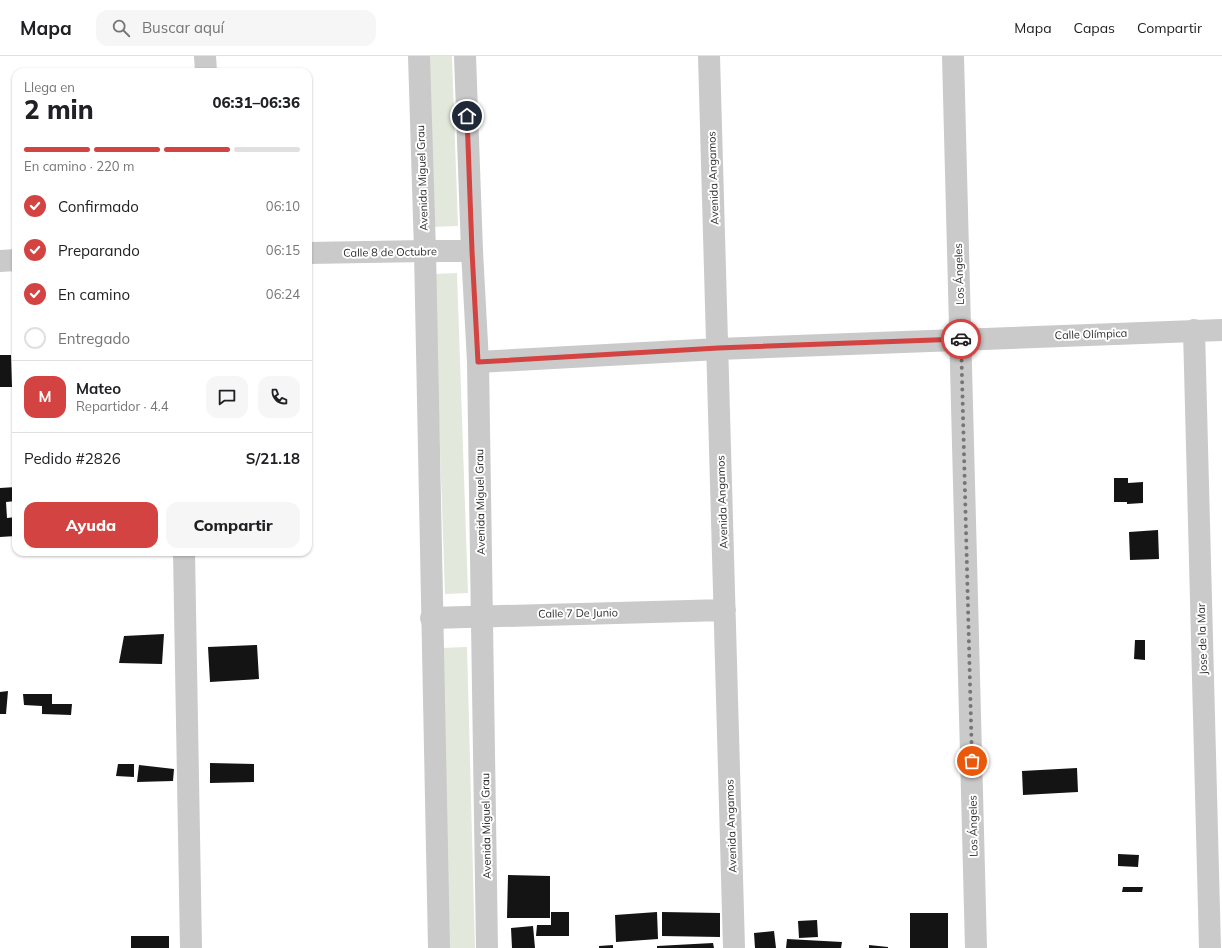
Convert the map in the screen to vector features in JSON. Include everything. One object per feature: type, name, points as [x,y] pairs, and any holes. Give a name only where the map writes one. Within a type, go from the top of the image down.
[{"type":"street","points":[[205,56],[206,68]]},
{"type":"street","name":"Avenida Miguel Grau","points":[[419,56],[438,948]]},
{"type":"street","name":"Avenida Miguel Grau","points":[[465,56],[472,251],[478,362],[487,948]]},
{"type":"street","name":"Avenida Angamos","points":[[709,56],[734,948]]},
{"type":"street","name":"Los Ángeles","points":[[953,56],[976,948]]},
{"type":"street","name":"Calle 8 de Octubre","points":[[312,253],[472,251]]},
{"type":"street","points":[[0,261],[12,260]]},
{"type":"street","name":"Jose de la Mar","points":[[1194,330],[1216,907],[1210,948]]},
{"type":"street","name":"Calle Olímpica","points":[[478,362],[718,348],[1222,330]]},
{"type":"street","points":[[184,556],[191,948]]},
{"type":"street","name":"Calle 7 De Junio","points":[[431,618],[725,610]]},
{"type":"shaded area","points":[[428,56],[452,56],[458,226],[433,227]]},
{"type":"shaded area","points":[[457,273],[468,593],[445,594],[434,274]]},
{"type":"shaded area","points":[[467,647],[475,948],[446,948],[441,648]]},
{"type":"building","points":[[0,355],[11,355],[12,387],[0,387]]},
{"type":"building","points":[[1114,478],[1128,478],[1128,483],[1143,482],[1143,503],[1127,504],[1127,502],[1114,502]]},
{"type":"building","points":[[12,487],[12,501],[6,502],[7,518],[12,517],[12,536],[0,537],[0,488]]},
{"type":"building","points":[[1158,530],[1159,559],[1130,560],[1129,532]]},
{"type":"building","points":[[164,634],[162,664],[119,663],[124,636]]},
{"type":"building","points":[[1135,640],[1145,640],[1145,660],[1134,659]]},
{"type":"building","points":[[257,645],[259,679],[210,682],[208,647]]},
{"type":"building","points":[[8,691],[6,714],[0,714],[0,692]]},
{"type":"building","points":[[23,694],[52,694],[52,704],[72,704],[71,715],[42,714],[42,706],[24,705]]},
{"type":"building","points":[[210,763],[254,764],[254,782],[210,783]]},
{"type":"building","points":[[118,764],[134,764],[134,777],[116,776]]},
{"type":"building","points":[[139,765],[174,769],[173,781],[137,782]]},
{"type":"building","points":[[1077,768],[1078,792],[1023,795],[1022,771]]},
{"type":"building","points":[[1118,854],[1139,855],[1138,867],[1118,866]]},
{"type":"building","points":[[508,875],[550,876],[550,918],[507,918]]},
{"type":"building","points":[[1123,887],[1143,887],[1142,892],[1122,892]]},
{"type":"building","points":[[551,912],[569,912],[569,936],[536,936],[537,925],[551,925]]},
{"type":"building","points":[[657,912],[658,939],[616,942],[615,915]]},
{"type":"building","points":[[662,912],[720,913],[720,937],[662,936]]},
{"type":"building","points":[[910,913],[948,913],[948,948],[910,948]]},
{"type":"building","points":[[817,920],[818,937],[799,938],[798,921]]},
{"type":"building","points":[[533,926],[535,948],[512,948],[511,928]]},
{"type":"building","points":[[774,931],[776,948],[755,948],[754,933]]},
{"type":"building","points":[[131,936],[169,936],[169,948],[131,948]]},
{"type":"building","points":[[787,939],[842,942],[841,948],[786,948]]},
{"type":"building","points":[[713,943],[714,948],[657,948],[657,946]]},
{"type":"building","points":[[613,945],[613,948],[599,948],[599,946]]},
{"type":"building","points":[[869,945],[888,947],[888,948],[869,948]]},
{"type":"way so far","points":[[961,339],[972,761]]},
{"type":"route","points":[[467,116],[478,362],[718,348],[961,339]]}]
